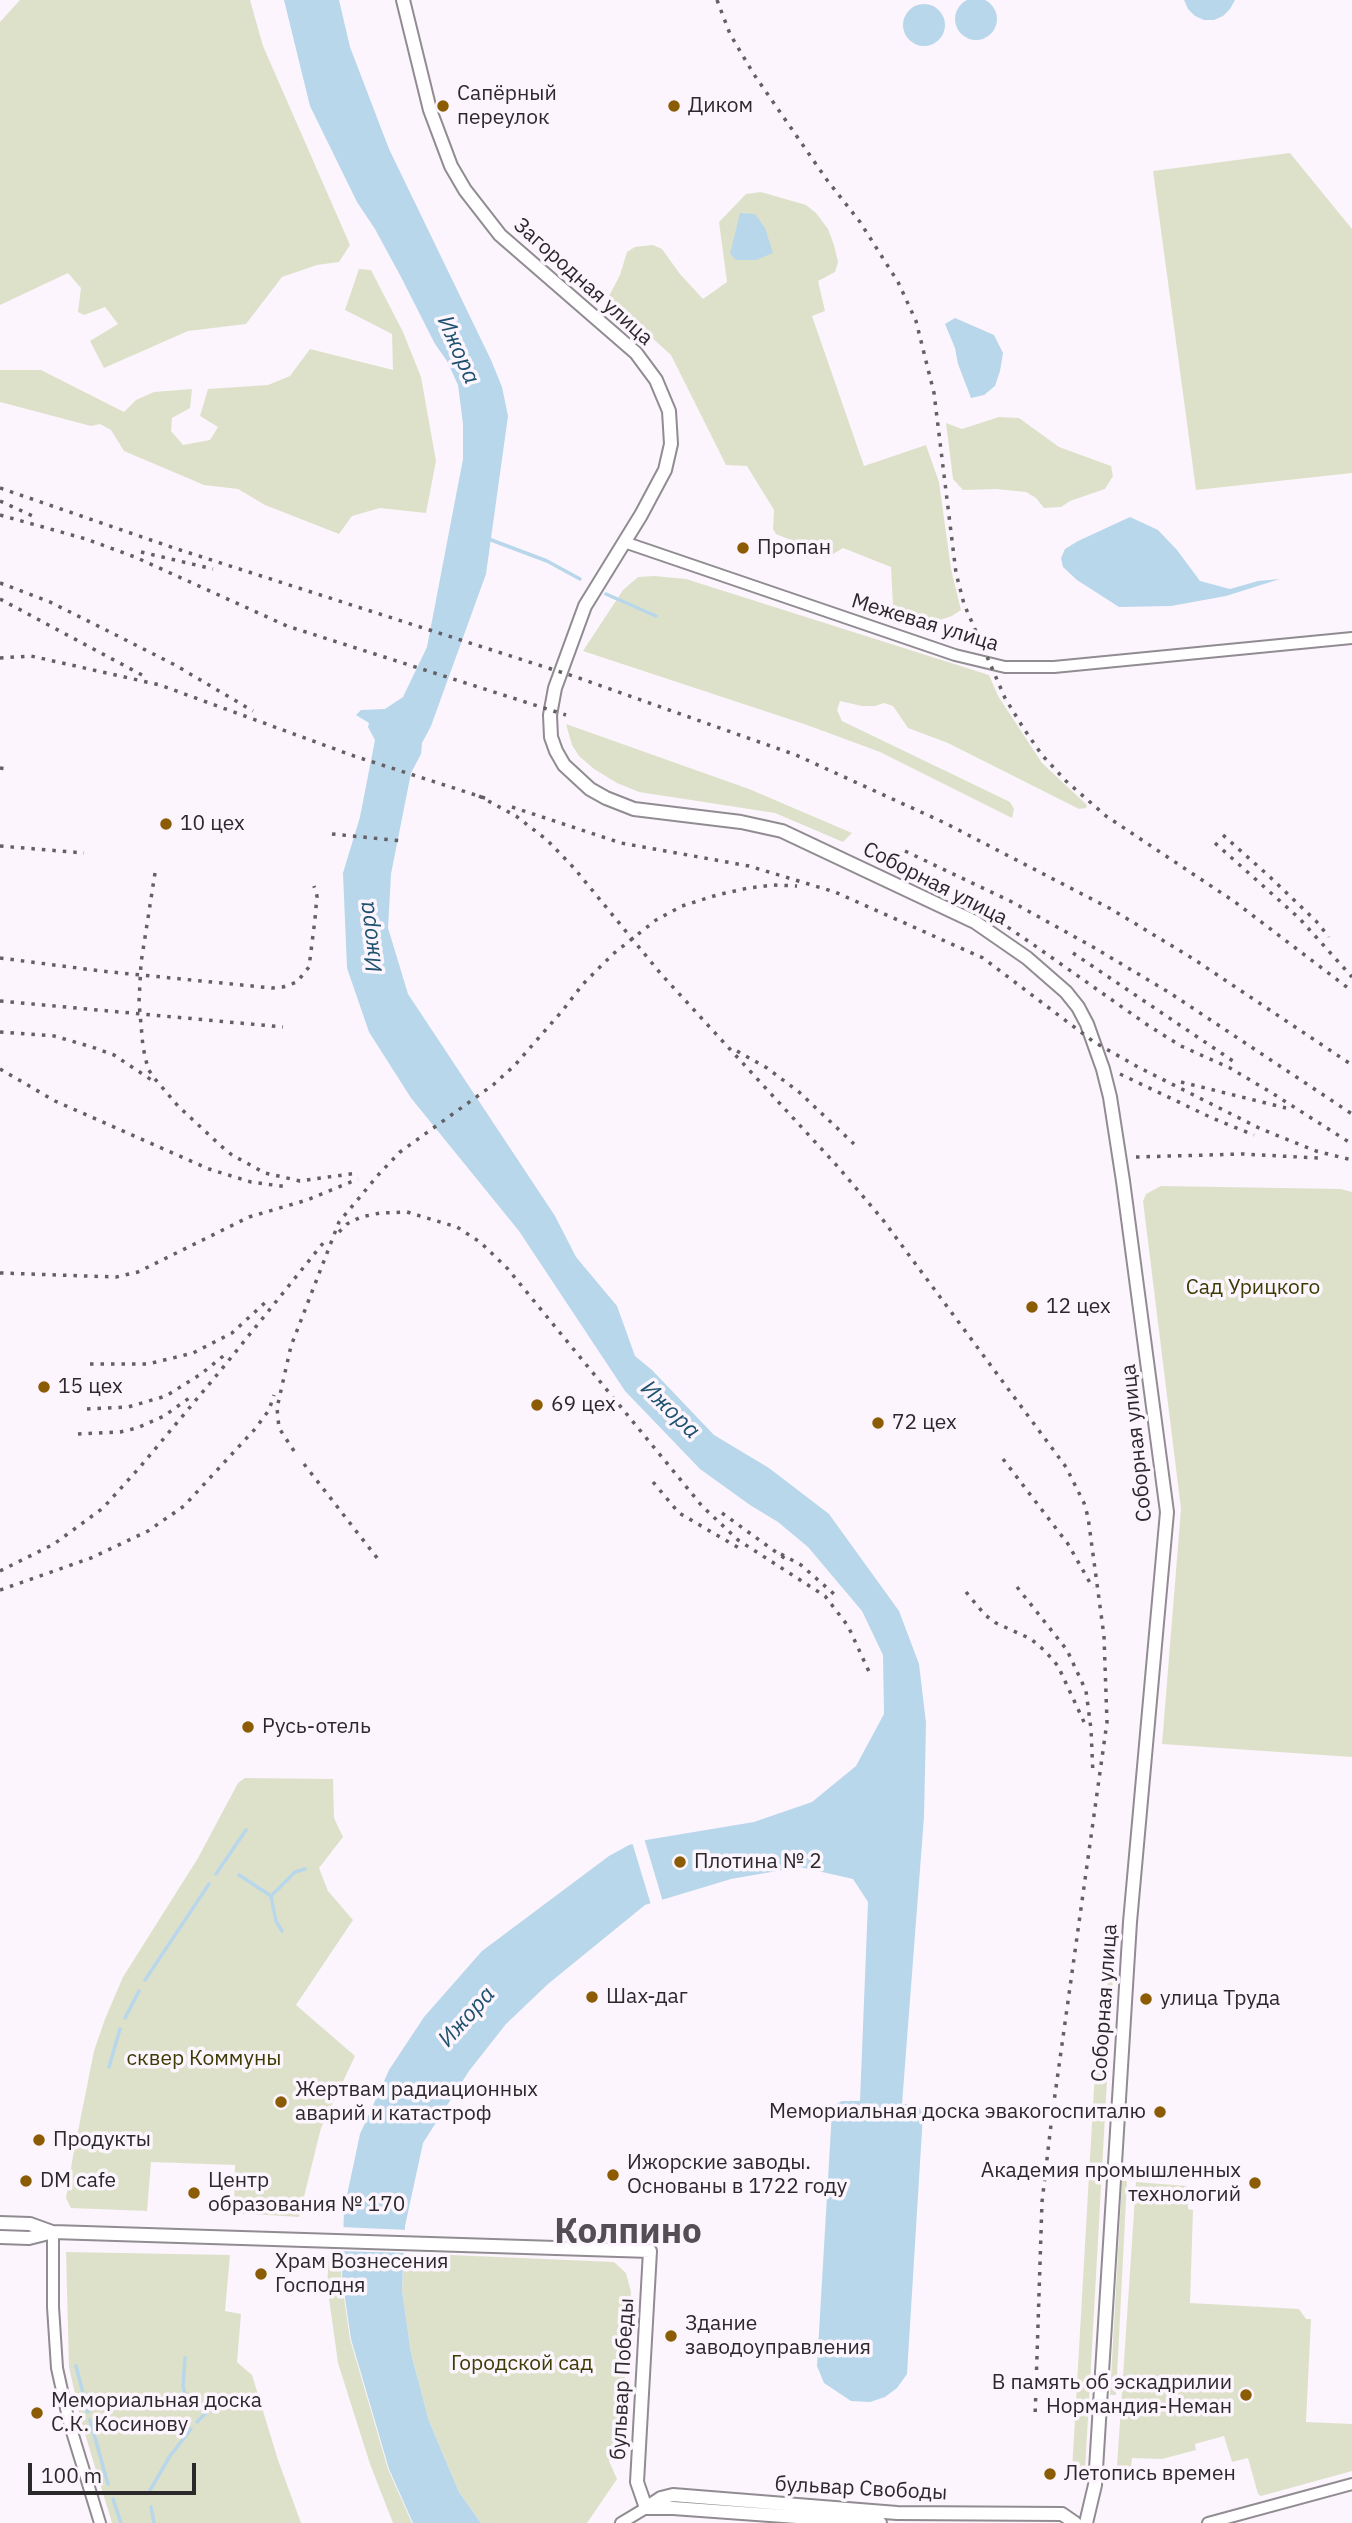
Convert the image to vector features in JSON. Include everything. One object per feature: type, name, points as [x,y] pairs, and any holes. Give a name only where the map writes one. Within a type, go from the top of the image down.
[{"type":"main road","name":"Загородная улица","points":[[403,0],[430,110],[451,166],[465,190],[500,235],[636,353],[650,370],[666,401],[672,433],[666,470],[579,618],[551,705]]},
{"type":"main road","name":"Соборная улица","points":[[551,705],[549,724],[556,751],[576,778],[606,798],[635,808],[741,822],[782,831],[957,913],[992,933],[1066,992],[1087,1024],[1103,1069],[1123,1181],[1167,1512],[1126,1966],[1095,2485],[1086,2523]]},
{"type":"main road","points":[[0,2223],[30,2224],[53,2232]]},
{"type":"main road","points":[[0,2237],[29,2238],[53,2232]]},
{"type":"main road","name":"бульвар Победы","points":[[53,2232],[650,2251],[637,2482],[646,2508]]},
{"type":"main road","name":"бульвар Свободы","points":[[646,2508],[661,2498],[673,2495],[897,2513],[1062,2514],[1075,2523]]},
{"type":"main road","name":"бульвар Свободы","points":[[646,2508],[880,2523]]},
{"type":"street","name":"Межевая улица","points":[[624,542],[955,656],[1005,667],[1054,667],[1352,638]]},
{"type":"street","points":[[53,2232],[53,2307],[57,2368],[69,2422],[100,2523]]},
{"type":"street","points":[[1208,2523],[1352,2484]]},
{"type":"street","name":"бульвар Свободы","points":[[621,2523],[646,2508]]},
{"type":"green space","points":[[20,0],[250,0],[263,46],[350,245],[339,262],[317,265],[282,277],[246,324],[188,331],[104,368],[90,341],[118,324],[105,307],[84,315],[78,312],[81,288],[68,273],[0,305],[0,22]]},
{"type":"green space","points":[[1290,153],[1352,229],[1352,473],[1196,490],[1153,171]]},
{"type":"green space","points":[[761,192],[806,205],[828,229],[838,262],[835,272],[818,281],[825,311],[812,316],[864,466],[926,445],[939,482],[951,569],[961,610],[952,616],[930,623],[917,623],[890,616],[893,606],[891,567],[843,548],[830,556],[776,534],[773,529],[774,510],[747,466],[726,465],[671,355],[608,298],[620,275],[627,252],[635,247],[653,245],[662,249],[703,299],[727,282],[719,222],[746,194]]},
{"type":"green space","points":[[359,269],[371,270],[403,332],[421,377],[436,461],[426,513],[380,508],[352,516],[339,534],[265,505],[238,489],[204,485],[124,451],[111,430],[100,424],[91,426],[0,402],[0,370],[41,370],[124,412],[136,400],[154,392],[192,389],[190,408],[172,418],[171,431],[183,445],[210,440],[218,427],[200,416],[208,389],[268,385],[290,376],[310,349],[393,370],[392,334],[345,310]]},
{"type":"green space","points":[[999,417],[1019,418],[1059,447],[1111,466],[1113,476],[1105,489],[1070,501],[1061,507],[1044,508],[1036,498],[1026,492],[963,490],[953,479],[946,423],[962,429]]},
{"type":"green space","points":[[638,577],[686,579],[989,675],[998,696],[1042,763],[1087,805],[1086,808],[1079,809],[948,743],[908,728],[893,706],[884,703],[862,706],[840,701],[837,710],[842,721],[1010,802],[1014,809],[1012,818],[880,752],[583,651],[623,590]]},
{"type":"green space","points":[[566,724],[749,789],[852,833],[843,842],[775,813],[639,792],[617,783],[579,756],[572,745]]},
{"type":"green space","name":"Сад Урицкого","points":[[1161,1186],[1341,1189],[1352,1192],[1352,1757],[1162,1744],[1181,1509],[1143,1201],[1146,1194]]},
{"type":"green space","name":"сквер Коммуны","points":[[245,1778],[333,1779],[334,1818],[343,1837],[319,1868],[328,1891],[353,1920],[296,2005],[355,2056],[321,2128],[299,2217],[234,2213],[235,2165],[151,2162],[147,2211],[71,2208],[66,2198],[73,2156],[94,2051],[105,2019],[123,1977],[198,1858],[238,1783]]},
{"type":"green space","points":[[1110,1958],[1114,1959],[1108,2056],[1100,2056]]},
{"type":"green space","points":[[1100,2063],[1108,2063],[1085,2471],[1072,2470],[1095,2071]]},
{"type":"green space","points":[[1122,2181],[1127,2181],[1116,2395],[1110,2395]]},
{"type":"green space","points":[[1136,2182],[1187,2186],[1188,2209],[1193,2210],[1190,2303],[1299,2309],[1306,2319],[1311,2319],[1306,2422],[1352,2424],[1352,2471],[1261,2496],[1258,2494],[1248,2458],[1232,2462],[1224,2436],[1195,2444],[1196,2450],[1162,2459],[1132,2458],[1130,2476],[1126,2476],[1125,2482],[1116,2481]]},
{"type":"green space","points":[[66,2252],[230,2255],[225,2311],[241,2314],[237,2362],[252,2375],[301,2523],[112,2523],[81,2421],[69,2367]]},
{"type":"green space","points":[[334,2252],[342,2252],[341,2277],[350,2339],[388,2469],[412,2523],[393,2523],[370,2464],[338,2363],[327,2284],[329,2258]]},
{"type":"green space","name":"Городской сад","points":[[428,2254],[614,2262],[626,2273],[631,2292],[621,2429],[609,2461],[617,2479],[587,2523],[481,2523],[459,2492],[429,2421],[411,2353],[402,2290],[404,2260],[425,2259]]},
{"type":"water","points":[[976,-2],[991,4],[997,19],[991,34],[976,40],[961,34],[955,19],[961,4]]},
{"type":"water","name":"Ижора","points":[[284,0],[339,0],[350,47],[389,149],[491,360],[502,387],[508,416],[486,574],[431,726],[422,743],[421,754],[411,773],[391,874],[388,928],[408,994],[555,1216],[576,1257],[617,1306],[635,1356],[652,1370],[714,1435],[769,1468],[829,1514],[899,1611],[919,1664],[926,1723],[924,1817],[902,2104],[915,2105],[923,2114],[907,2374],[897,2388],[885,2397],[870,2402],[851,2401],[824,2383],[817,2366],[832,2111],[834,2105],[842,2101],[860,2101],[868,1902],[853,1879],[800,1867],[731,1879],[645,1905],[548,1984],[506,2024],[469,2071],[423,2143],[405,2226],[402,2290],[411,2353],[429,2421],[459,2492],[481,2523],[413,2523],[389,2469],[351,2339],[342,2278],[344,2209],[360,2134],[389,2070],[424,2017],[482,1951],[609,1856],[629,1845],[646,1840],[754,1822],[812,1802],[856,1766],[884,1714],[883,1655],[862,1611],[808,1547],[778,1522],[700,1469],[625,1391],[519,1231],[411,1098],[369,1032],[347,968],[343,873],[360,817],[375,740],[368,727],[369,723],[356,715],[361,710],[385,709],[403,697],[427,647],[463,459],[463,424],[458,385],[447,361],[435,344],[375,229],[357,202],[310,106]]},
{"type":"water","points":[[1184,0],[1235,0],[1223,16],[1204,20],[1188,9]]},
{"type":"water","points":[[924,4],[939,10],[945,25],[939,40],[924,46],[909,40],[903,25],[909,10]]},
{"type":"water","points":[[740,213],[755,214],[765,228],[773,253],[756,260],[736,260],[730,254]]},
{"type":"water","points":[[955,318],[994,335],[1003,353],[995,386],[984,395],[971,398],[958,364],[945,324]]},
{"type":"water","points":[[1130,517],[1158,530],[1200,581],[1230,589],[1258,581],[1280,579],[1226,596],[1171,606],[1119,607],[1077,580],[1063,567],[1061,558],[1065,549],[1078,541]]},
{"type":"pier","points":[[644,1838],[663,1902],[651,1905],[632,1842]]},
{"type":"pier","points":[[340,2227],[408,2230],[408,2253],[339,2251]]},
{"type":"waterway","points":[[486,538],[547,561],[580,579]]},
{"type":"waterway","points":[[606,594],[656,616]]},
{"type":"waterway","points":[[216,1874],[246,1830]]},
{"type":"waterway","points":[[272,1895],[295,1872],[305,1869]]},
{"type":"waterway","points":[[239,1875],[271,1896],[276,1921],[282,1931]]},
{"type":"waterway","points":[[145,1980],[209,1884]]},
{"type":"waterway","points":[[125,2018],[139,1991]]},
{"type":"waterway","points":[[109,2067],[120,2029]]},
{"type":"waterway","points":[[185,2358],[183,2386],[189,2409]]},
{"type":"waterway","points":[[76,2366],[88,2412]]},
{"type":"waterway","points":[[197,2422],[224,2395]]},
{"type":"waterway","points":[[90,2420],[108,2484]]},
{"type":"waterway","points":[[149,2492],[170,2456],[191,2429]]},
{"type":"waterway","points":[[113,2499],[121,2523]]},
{"type":"waterway","points":[[151,2507],[154,2523]]},
{"type":"railway","points":[[717,0],[730,34],[753,73],[827,180],[860,222],[898,282],[916,321],[934,393],[956,573],[964,604],[1005,698],[1024,729],[1042,755],[1066,781],[1106,816],[1235,902],[1352,991]]},
{"type":"railway","points":[[0,488],[174,548],[576,677],[796,755],[945,823],[1111,909],[1192,958],[1352,1065]]},
{"type":"railway","points":[[0,501],[35,517]]},
{"type":"railway","points":[[0,515],[86,539],[135,557],[287,626],[566,715]]},
{"type":"railway","points":[[141,552],[213,569]]},
{"type":"railway","points":[[0,583],[50,602],[108,631],[175,665],[253,711]]},
{"type":"railway","points":[[0,599],[142,675]]},
{"type":"railway","points":[[0,658],[31,656],[160,685],[354,756],[488,799]]},
{"type":"railway","points":[[0,768],[9,769]]},
{"type":"railway","points":[[479,796],[516,816],[547,840],[574,868],[661,974],[839,1168],[883,1220],[1066,1467],[1084,1503],[1104,1636],[1107,1722],[1042,2202],[1035,2418]]},
{"type":"railway","points":[[512,807],[621,843],[749,866],[835,892],[983,958],[1094,1042],[1138,1067],[1261,1129],[1316,1151],[1352,1160]]},
{"type":"railway","points":[[332,834],[403,841]]},
{"type":"railway","points":[[1223,835],[1316,921],[1329,937]]},
{"type":"railway","points":[[1215,843],[1299,918],[1352,977]]},
{"type":"railway","points":[[0,846],[84,853]]},
{"type":"railway","points":[[905,851],[1012,902],[1093,947],[1170,993],[1352,1114]]},
{"type":"railway","points":[[155,873],[141,963],[139,1002],[148,1069],[178,1106],[221,1146],[265,1173],[300,1181],[357,1173]]},
{"type":"railway","points":[[294,1451],[279,1428],[277,1408],[291,1346],[339,1222],[379,1174],[400,1152],[493,1085],[515,1065],[583,984],[613,954],[656,920],[682,906],[717,895],[773,885],[797,886]]},
{"type":"railway","points":[[0,958],[101,971],[283,987],[297,982],[309,967],[317,896],[314,886]]},
{"type":"railway","points":[[945,889],[981,909],[1149,1026],[1181,1046],[1230,1068],[1352,1144]]},
{"type":"railway","points":[[1073,953],[1236,1063]]},
{"type":"railway","points":[[0,1001],[283,1027]]},
{"type":"railway","points":[[0,1032],[54,1036],[92,1047],[114,1055],[153,1081]]},
{"type":"railway","points":[[737,1051],[767,1068],[799,1092],[854,1144]]},
{"type":"railway","points":[[0,1069],[55,1101],[209,1169],[251,1182],[288,1187]]},
{"type":"railway","points":[[1120,1074],[1254,1135]]},
{"type":"railway","points":[[1181,1082],[1286,1108]]},
{"type":"railway","points":[[1136,1157],[1243,1154],[1318,1158]]},
{"type":"railway","points":[[0,1273],[116,1277],[138,1272],[249,1217],[307,1200],[358,1179]]},
{"type":"railway","points":[[339,1232],[347,1224],[361,1217],[407,1212],[457,1227],[480,1242],[507,1268],[702,1506],[738,1540],[825,1596],[848,1626],[871,1676]]},
{"type":"railway","points":[[0,1571],[54,1544],[103,1508],[221,1370],[324,1242]]},
{"type":"railway","points":[[90,1364],[148,1364],[193,1353],[232,1333],[269,1299]]},
{"type":"railway","points":[[87,1409],[128,1407],[166,1396],[201,1374],[227,1353]]},
{"type":"railway","points":[[0,1590],[91,1558],[148,1531],[184,1506],[255,1429],[269,1410],[274,1395]]},
{"type":"railway","points":[[78,1434],[120,1432],[137,1428],[164,1416],[192,1396]]},
{"type":"railway","points":[[1003,1459],[1068,1544],[1093,1588]]},
{"type":"railway","points":[[304,1464],[381,1563]]},
{"type":"railway","points":[[653,1482],[679,1513],[739,1548]]},
{"type":"railway","points":[[722,1513],[787,1560]]},
{"type":"railway","points":[[781,1554],[801,1565],[834,1594]]},
{"type":"railway","points":[[1017,1587],[1067,1650],[1086,1691],[1093,1775]]},
{"type":"railway","points":[[966,1592],[985,1615],[1031,1639],[1045,1651],[1058,1666],[1084,1722]]},
{"type":"place","name":"Сапёрный переулок","points":[[443,106]]},
{"type":"place","name":"Диком","points":[[674,106]]},
{"type":"place","name":"Пропан","points":[[743,548]]},
{"type":"place","name":"10 цех","points":[[166,824]]},
{"type":"place","name":"12 цех","points":[[1032,1307]]},
{"type":"place","name":"15 цех","points":[[44,1387]]},
{"type":"place","name":"69 цех","points":[[537,1405]]},
{"type":"place","name":"72 цех","points":[[878,1423]]},
{"type":"place","name":"Русь-отель","points":[[248,1727]]},
{"type":"place","name":"Плотина № 2","points":[[680,1862]]},
{"type":"place","name":"Шах-даг","points":[[592,1997]]},
{"type":"place","name":"улица Труда","points":[[1146,1999]]},
{"type":"place","name":"Жертвам радиационных аварий и катастроф","points":[[281,2102]]},
{"type":"place","name":"Мемориальная доска эвакогоспиталю","points":[[1160,2112]]},
{"type":"place","name":"Продукты","points":[[39,2140]]},
{"type":"place","name":"Ижорские заводы. Основаны в 1722 году","points":[[613,2175]]},
{"type":"place","name":"DM cafe","points":[[26,2181]]},
{"type":"place","name":"Академия промышленных технологий","points":[[1255,2183]]},
{"type":"place","name":"Центр образования № 170","points":[[194,2193]]},
{"type":"place","name":"Храм Вознесения Господня","points":[[261,2274]]},
{"type":"place","name":"Здание заводоуправления","points":[[671,2336]]},
{"type":"place","name":"В память об эскадрилии Нормандия-Неман","points":[[1246,2395]]},
{"type":"place","name":"Мемориальная доска С.К. Косинову","points":[[37,2413]]},
{"type":"place","name":"Летопись времен","points":[[1050,2474]]},
{"type":"district","name":"Колпино","points":[[628,2233]]}]
